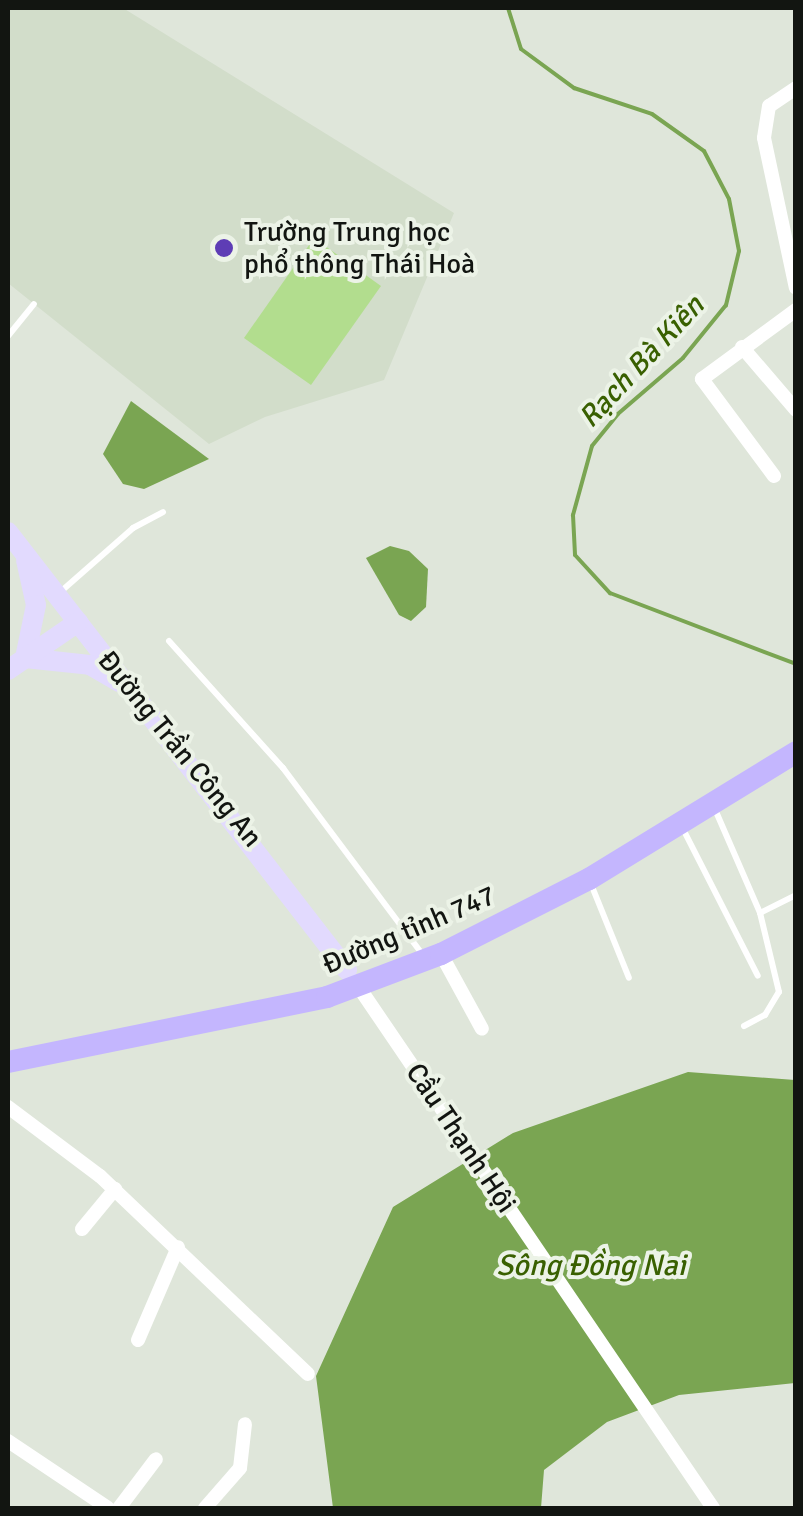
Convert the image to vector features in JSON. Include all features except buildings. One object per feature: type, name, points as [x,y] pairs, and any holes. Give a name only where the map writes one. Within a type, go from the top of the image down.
[{"type":"main road","name":"Đường tỉnh 747","points":[[8,1062],[327,998],[434,956],[588,879],[714,806],[796,752]]},
{"type":"street","points":[[795,280],[764,138],[769,106],[796,88]]},
{"type":"street","points":[[774,476],[703,383],[742,347],[796,310]]},
{"type":"street","points":[[742,347],[796,410]]},
{"type":"street","name":"Đường Trần Công An","points":[[8,532],[347,970]]},
{"type":"street","points":[[16,664],[36,605],[24,553]]},
{"type":"street","points":[[16,664],[78,622]]},
{"type":"street","points":[[16,664],[90,665],[135,693]]},
{"type":"street","points":[[434,956],[482,1029]]},
{"type":"street","name":"Cầu Thạnh Hội","points":[[347,970],[711,1507]]},
{"type":"street","points":[[8,1107],[115,1190],[308,1374]]},
{"type":"street","points":[[82,1230],[115,1190]]},
{"type":"street","points":[[138,1340],[178,1247]]},
{"type":"street","points":[[205,1508],[240,1468],[246,1424]]},
{"type":"street","points":[[8,1441],[108,1508]]},
{"type":"street","points":[[119,1508],[156,1459]]},
{"type":"lane","points":[[8,336],[34,304]]},
{"type":"lane","points":[[57,595],[132,528],[163,512]]},
{"type":"lane","points":[[169,641],[296,784],[434,956]]},
{"type":"lane","points":[[714,806],[760,914],[779,992],[765,1016],[744,1026]]},
{"type":"lane","points":[[681,824],[758,976]]},
{"type":"lane","points":[[588,879],[629,978]]},
{"type":"lane","points":[[760,914],[796,895]]},
{"type":"shaded area","name":"Trường Trung học phổ thông Thái Hoà","points":[[8,8],[123,8],[454,213],[384,380],[265,417],[209,444],[8,283]]},
{"type":"shaded area","points":[[314,238],[381,286],[311,385],[244,338]]},
{"type":"water","points":[[131,401],[209,459],[144,489],[123,484],[103,454]]},
{"type":"water","points":[[390,546],[409,551],[428,569],[426,607],[411,621],[399,615],[366,558]]},
{"type":"water","name":"Sông Đồng Nai","points":[[688,1072],[795,1080],[795,1383],[679,1395],[607,1422],[544,1470],[541,1508],[333,1508],[316,1376],[393,1207],[513,1133]]},
{"type":"waterway","name":"Rạch Bà Kiên","points":[[508,8],[521,49],[574,88],[652,114],[704,151],[729,199],[739,251],[726,305],[683,358],[618,414],[592,446],[573,515],[575,555],[610,593],[796,664]]},
{"type":"place","name":"Trường Trung học phổ thông Thái Hoà","points":[[224,248]]}]
